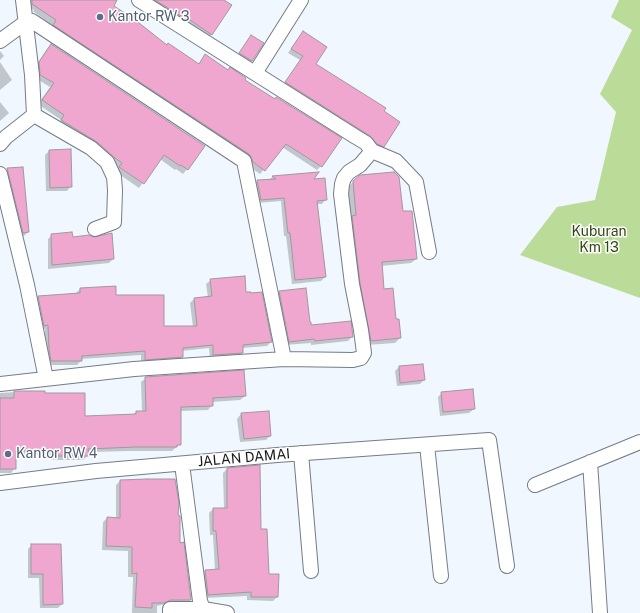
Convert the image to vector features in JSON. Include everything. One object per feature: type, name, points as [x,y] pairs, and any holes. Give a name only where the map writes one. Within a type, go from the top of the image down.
[{"type":"street","points":[[23,0],[34,115]]},
{"type":"street","points":[[139,0],[356,137],[366,144],[372,151],[396,160],[416,182],[430,252]]},
{"type":"street","points":[[255,73],[301,0]]},
{"type":"street","points":[[0,41],[26,22],[32,21],[244,161],[284,359]]},
{"type":"street","points":[[0,144],[6,137],[34,115]]},
{"type":"street","points":[[34,115],[92,148],[107,162],[114,177],[114,222],[95,229]]},
{"type":"street","points":[[0,384],[134,369],[284,359],[353,360],[361,358],[364,353],[352,284],[341,194],[344,178],[349,172],[360,166],[372,151]]},
{"type":"street","points":[[0,174],[27,285],[46,379]]},
{"type":"street","name":"JALAN DAMAI","points":[[0,483],[96,471],[301,453],[488,440],[508,566]]},
{"type":"street","points":[[534,485],[640,442]]},
{"type":"street","points":[[427,445],[441,576]]},
{"type":"street","points":[[301,453],[310,571]]},
{"type":"street","points":[[590,462],[600,613]]},
{"type":"street","points":[[182,464],[200,601],[203,609]]},
{"type":"street","points":[[170,613],[170,609],[203,609],[227,613]]},
{"type":"green space","name":"Kuburan Km 13","points":[[619,0],[640,0],[640,298],[520,255],[557,207],[595,200],[616,112],[600,94],[632,30],[611,17]]},
{"type":"building","points":[[32,0],[117,0],[114,6],[134,19],[167,45],[168,43],[199,64],[205,54],[228,70],[230,67],[246,78],[245,80],[275,99],[276,97],[342,138],[322,167],[286,144],[265,171],[253,162],[249,154],[53,25],[56,20],[32,4]]},
{"type":"building","points":[[155,0],[224,0],[232,5],[212,35],[190,20],[189,21]]},
{"type":"building","points":[[303,31],[327,47],[316,64],[386,108],[384,111],[400,122],[384,147],[377,144],[370,136],[285,82],[303,56],[291,49]]},
{"type":"building","points":[[251,35],[264,43],[252,61],[239,53]]},
{"type":"building","points":[[51,44],[205,146],[188,170],[164,155],[144,184],[119,167],[122,163],[97,142],[61,120],[64,115],[42,100],[54,83],[40,75],[39,62]]},
{"type":"building","points":[[71,149],[72,187],[50,188],[49,150]]},
{"type":"building","points":[[23,167],[29,232],[23,233],[7,168]]},
{"type":"building","points":[[319,172],[314,179],[325,178],[327,200],[317,201],[326,277],[295,280],[290,233],[288,233],[284,198],[261,200],[257,180],[276,179],[272,176]]},
{"type":"building","points":[[394,172],[399,177],[403,211],[412,211],[417,259],[382,262],[384,289],[393,288],[396,319],[399,319],[401,338],[371,341],[360,283],[352,216],[356,215],[353,181],[360,175]]},
{"type":"building","points":[[72,232],[73,237],[89,235],[94,237],[112,233],[114,259],[52,265],[51,234]]},
{"type":"building","points":[[245,276],[246,292],[262,292],[272,342],[243,345],[243,353],[213,355],[213,345],[183,348],[183,357],[145,360],[145,351],[82,356],[82,361],[51,361],[48,325],[44,326],[38,296],[80,293],[80,288],[116,286],[116,295],[164,295],[164,326],[197,326],[194,298],[212,296],[210,279]]},
{"type":"building","points":[[306,288],[311,325],[351,321],[353,337],[289,342],[279,291]]},
{"type":"building","points":[[423,364],[425,380],[400,383],[399,366]]},
{"type":"building","points":[[244,370],[246,396],[213,398],[213,406],[181,407],[181,445],[177,445],[177,447],[88,449],[89,456],[57,456],[56,451],[16,451],[16,469],[0,469],[0,398],[14,398],[14,391],[85,393],[85,416],[136,414],[136,411],[146,411],[145,377]]},
{"type":"building","points":[[473,389],[475,409],[443,412],[441,392]]},
{"type":"building","points":[[269,411],[271,436],[244,439],[241,413]]},
{"type":"building","points":[[260,465],[261,529],[267,529],[269,574],[279,574],[278,597],[251,597],[251,592],[208,595],[205,570],[219,569],[216,531],[213,531],[213,508],[227,508],[227,468]]},
{"type":"building","points":[[175,479],[179,503],[178,515],[180,516],[180,543],[184,542],[191,600],[170,600],[165,603],[152,603],[152,608],[135,607],[137,573],[132,574],[132,547],[106,546],[107,517],[120,518],[120,480]]},
{"type":"building","points":[[31,544],[61,544],[63,604],[43,605],[43,574],[31,574]]},
{"type":"place","name":"Kantor RW 3","points":[[100,17]]},
{"type":"place","name":"Kantor RW 4","points":[[8,454]]}]
